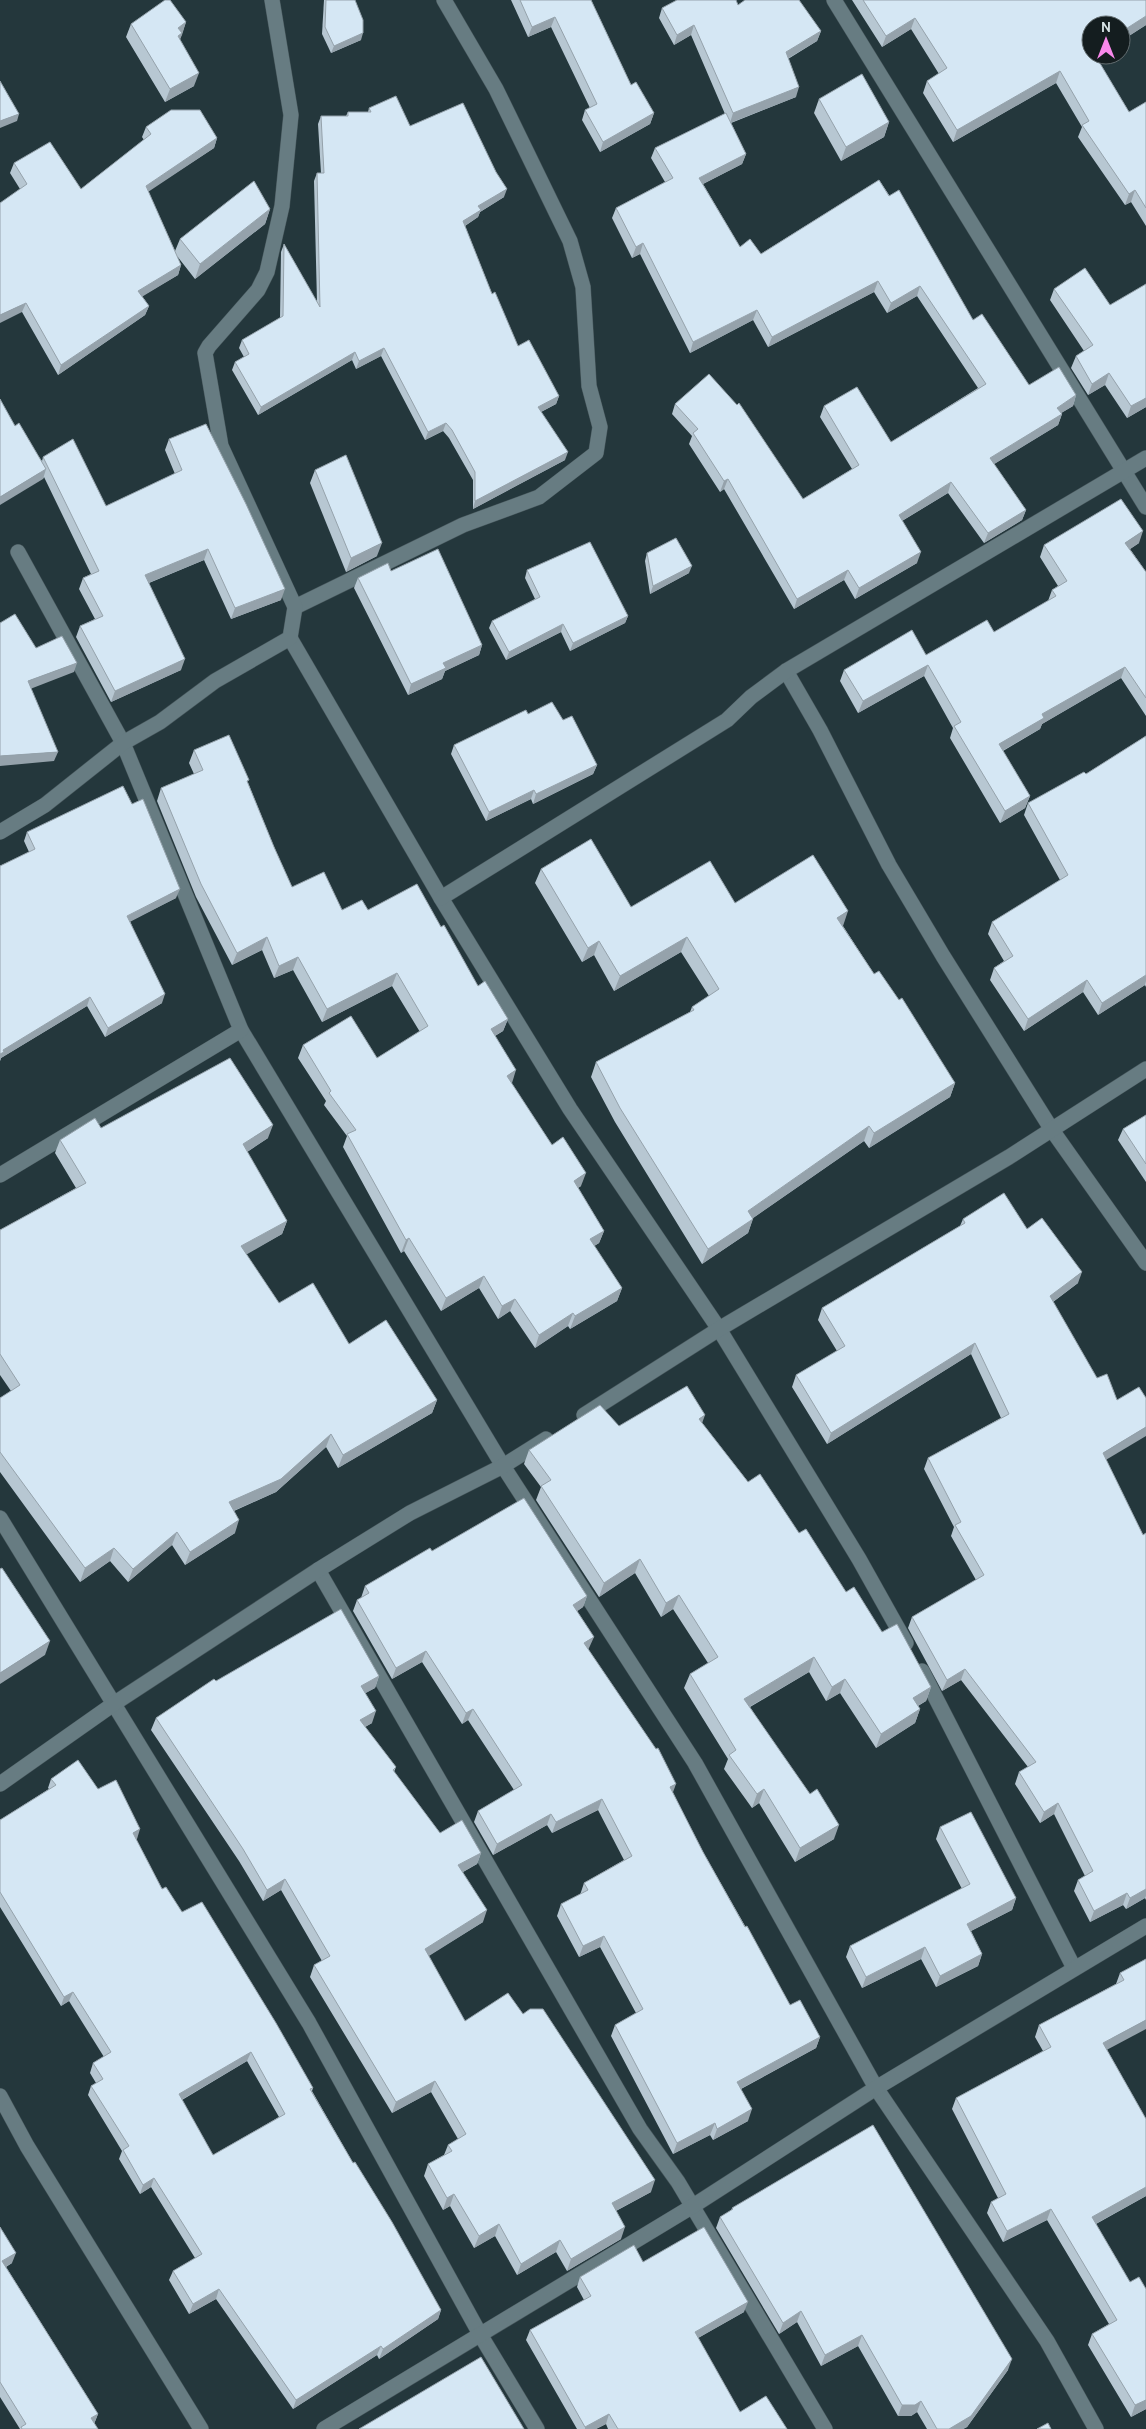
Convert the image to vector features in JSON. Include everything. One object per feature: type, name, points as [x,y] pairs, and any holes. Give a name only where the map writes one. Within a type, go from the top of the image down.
[{"type":"street","points":[[272,0],[291,115],[282,206],[267,272],[258,290],[205,353],[221,446],[295,607],[290,638],[441,898],[570,1109],[719,1329],[859,1559],[946,1716],[1074,1968]]},
{"type":"street","points":[[295,607],[463,525],[539,497],[596,453],[600,427],[589,386],[583,287],[570,241],[496,89],[444,0]]},
{"type":"street","points":[[834,0],[1146,507]]},
{"type":"street","points":[[441,898],[727,720],[751,697],[786,671],[1146,458]]},
{"type":"street","points":[[18,552],[122,743],[241,1030],[503,1466],[695,1762],[876,2088],[1047,2341],[1096,2429]]},
{"type":"street","points":[[0,832],[45,805],[122,743],[160,722],[215,682],[290,638]]},
{"type":"street","points":[[786,671],[820,730],[889,866],[1052,1130],[1146,1263]]},
{"type":"street","points":[[0,1175],[241,1030]]},
{"type":"street","points":[[0,1784],[116,1703],[318,1570],[410,1513],[503,1466],[719,1329],[1052,1130],[1146,1069]]},
{"type":"street","points":[[0,1518],[116,1703],[309,2023],[481,2336],[537,2429]]},
{"type":"street","points":[[318,1570],[640,2129],[693,2206],[825,2429]]},
{"type":"street","points":[[324,2429],[481,2336],[693,2206],[876,2088],[1146,1926]]},
{"type":"street","points":[[0,2096],[42,2171],[202,2429]]},
{"type":"building","points":[[165,0],[170,0],[186,22],[178,28],[182,33],[178,36],[199,73],[170,89],[131,24]]},
{"type":"building","points":[[326,0],[355,0],[363,20],[363,33],[334,46],[325,27]]},
{"type":"building","points":[[520,0],[591,0],[631,85],[636,82],[654,113],[603,142],[585,110],[597,104],[555,17],[532,27]]},
{"type":"building","points":[[677,0],[736,0],[738,5],[745,0],[799,0],[821,31],[786,52],[799,87],[733,113],[694,25],[677,35],[662,8]]},
{"type":"building","points":[[863,0],[1146,0],[1146,16],[1131,26],[1131,15],[1081,15],[1081,65],[1101,65],[1129,112],[1146,102],[1146,208],[1135,190],[1129,194],[1082,125],[1089,121],[1060,71],[957,130],[927,81],[947,68],[915,18],[886,36]]},
{"type":"building","points":[[862,74],[889,122],[846,147],[819,99]]},
{"type":"building","points":[[0,81],[19,114],[0,121]]},
{"type":"building","points":[[396,96],[410,126],[463,103],[496,172],[507,189],[478,206],[481,210],[463,221],[492,294],[495,292],[518,346],[529,340],[559,396],[538,407],[568,452],[475,501],[475,472],[452,430],[446,423],[428,432],[384,348],[359,361],[355,352],[261,407],[235,362],[249,354],[242,340],[283,316],[284,244],[320,307],[317,173],[324,173],[321,116],[348,116],[348,112],[371,112],[369,108]]},
{"type":"building","points":[[171,110],[200,110],[217,138],[146,186],[181,265],[138,291],[149,306],[61,365],[26,303],[0,315],[0,203],[27,184],[14,163],[50,142],[81,189],[151,134],[146,127]]},
{"type":"building","points":[[726,113],[746,154],[699,178],[740,247],[750,239],[761,254],[879,180],[889,196],[899,190],[973,320],[982,314],[1029,385],[1059,367],[1076,395],[1057,408],[1062,414],[990,458],[1026,510],[988,533],[951,482],[899,515],[921,552],[859,588],[848,570],[797,599],[728,479],[724,481],[693,433],[698,429],[675,404],[709,374],[737,405],[739,403],[803,499],[859,465],[824,406],[857,387],[891,442],[986,384],[920,286],[891,303],[878,281],[772,337],[757,310],[693,342],[643,243],[636,247],[616,208],[673,178],[655,148]]},
{"type":"building","points":[[254,181],[270,209],[200,264],[180,239]]},
{"type":"building","points":[[1085,268],[1110,305],[1146,284],[1146,398],[1131,406],[1109,373],[1092,384],[1076,356],[1093,345],[1054,289]]},
{"type":"building","points":[[0,399],[15,426],[19,423],[46,469],[0,497]]},
{"type":"building","points":[[206,424],[246,504],[285,589],[235,608],[208,549],[145,575],[185,659],[115,691],[80,626],[103,616],[83,578],[99,571],[43,457],[73,439],[106,506],[182,470],[169,439]]},
{"type":"building","points":[[346,455],[382,543],[351,558],[315,470]]},
{"type":"building","points":[[1121,499],[1143,531],[1125,543],[1146,572],[1146,698],[1125,667],[1042,714],[1044,718],[999,744],[1030,796],[1005,811],[954,726],[961,722],[928,665],[863,701],[844,670],[912,630],[926,655],[987,620],[994,632],[1056,596],[1052,590],[1067,581],[1044,545]]},
{"type":"building","points":[[676,538],[692,566],[653,586],[647,553]]},
{"type":"building","points":[[590,542],[628,616],[573,643],[563,624],[509,652],[492,621],[540,597],[527,570]]},
{"type":"building","points":[[438,549],[482,645],[443,663],[446,668],[411,684],[358,578],[388,563],[391,571]]},
{"type":"building","points":[[15,614],[36,648],[62,636],[77,663],[28,681],[58,752],[0,756],[0,623]]},
{"type":"building","points":[[552,702],[563,720],[572,716],[597,765],[536,794],[534,790],[489,812],[454,745],[526,710],[528,714]]},
{"type":"building","points":[[229,735],[292,887],[324,872],[342,910],[362,900],[368,910],[417,884],[441,927],[444,925],[478,986],[485,981],[508,1019],[491,1029],[516,1070],[507,1076],[552,1145],[563,1137],[586,1173],[574,1181],[604,1231],[590,1239],[622,1288],[575,1316],[573,1313],[539,1335],[515,1299],[502,1306],[484,1276],[446,1298],[409,1238],[406,1240],[347,1134],[356,1130],[329,1093],[331,1091],[303,1045],[351,1016],[377,1058],[428,1026],[397,973],[327,1009],[298,957],[279,966],[267,937],[237,953],[201,884],[161,788],[203,770],[194,750]]},
{"type":"building","points":[[1146,736],[1146,975],[1102,1003],[1087,980],[1028,1019],[994,968],[1013,956],[992,922],[1068,875],[1028,803],[1084,772],[1086,774]]},
{"type":"building","points":[[123,786],[132,804],[143,799],[180,889],[127,916],[165,994],[108,1028],[90,997],[3,1050],[4,1052],[0,1054],[0,866],[35,849],[27,832]]},
{"type":"building","points":[[591,839],[631,907],[710,861],[735,903],[813,855],[848,911],[837,918],[874,974],[879,971],[899,1000],[902,998],[955,1083],[874,1133],[869,1126],[748,1211],[753,1219],[708,1249],[620,1108],[596,1062],[694,1010],[692,1007],[719,989],[687,937],[620,976],[599,941],[588,948],[541,869]]},
{"type":"building","points":[[230,1058],[273,1125],[243,1144],[287,1221],[241,1246],[279,1303],[313,1283],[349,1344],[386,1320],[437,1400],[343,1455],[331,1434],[281,1479],[229,1502],[239,1520],[190,1552],[177,1532],[133,1569],[114,1548],[85,1568],[0,1452],[0,1398],[20,1385],[0,1354],[0,1230],[86,1183],[60,1140],[95,1118],[101,1128]]},
{"type":"building","points":[[1146,1115],[1146,1164],[1123,1129]]},
{"type":"building","points":[[1004,1193],[1027,1229],[1042,1218],[1082,1272],[1050,1296],[1097,1378],[1107,1374],[1117,1400],[1139,1387],[1146,1398],[1146,1427],[1103,1453],[1143,1535],[1146,1533],[1146,1889],[1130,1898],[1127,1893],[1094,1911],[1078,1880],[1093,1871],[1058,1803],[1044,1812],[1019,1772],[1036,1762],[965,1669],[947,1680],[912,1617],[984,1575],[955,1525],[961,1522],[928,1458],[1009,1414],[975,1343],[831,1433],[796,1375],[845,1346],[822,1308],[965,1223],[963,1219]]},
{"type":"building","points":[[687,1386],[705,1415],[699,1419],[748,1482],[760,1474],[799,1533],[806,1529],[846,1592],[854,1587],[882,1632],[897,1624],[931,1687],[913,1698],[920,1709],[881,1734],[845,1679],[832,1687],[814,1657],[744,1699],[810,1794],[817,1789],[839,1825],[800,1848],[764,1789],[757,1794],[729,1755],[736,1750],[690,1674],[718,1657],[679,1595],[666,1603],[640,1559],[604,1583],[541,1486],[551,1480],[529,1450],[600,1405],[619,1426]]},
{"type":"building","points":[[524,1498],[587,1596],[573,1605],[594,1637],[584,1643],[656,1749],[658,1748],[676,1784],[670,1787],[703,1852],[745,1927],[747,1926],[790,2005],[800,2000],[820,2037],[737,2082],[752,2109],[717,2129],[715,2123],[677,2143],[615,2025],[643,2009],[604,1936],[583,1946],[561,1904],[588,1890],[584,1883],[632,1856],[602,1799],[556,1822],[551,1814],[497,1844],[478,1811],[522,1785],[473,1709],[466,1713],[426,1651],[396,1668],[357,1600],[369,1593],[365,1586],[430,1548],[432,1551]]},
{"type":"building","points":[[2,1568],[50,1641],[0,1673],[0,1569]]},
{"type":"building","points":[[341,1609],[379,1676],[361,1686],[376,1711],[360,1720],[396,1767],[393,1770],[440,1833],[462,1820],[481,1853],[458,1865],[487,1910],[425,1949],[465,2021],[508,1993],[523,2014],[530,2009],[543,2009],[655,2180],[612,2203],[625,2227],[571,2259],[560,2240],[521,2264],[499,2224],[479,2236],[454,2194],[447,2198],[428,2164],[452,2151],[448,2145],[466,2134],[435,2081],[396,2102],[314,1965],[330,1956],[285,1879],[267,1890],[243,1849],[156,1718],[214,1679],[216,1681]]},
{"type":"building","points":[[78,1760],[98,1789],[116,1780],[140,1829],[133,1833],[162,1889],[166,1887],[182,1912],[202,1902],[276,2023],[313,2088],[310,2089],[353,2163],[355,2162],[392,2222],[441,2310],[383,2349],[381,2346],[296,2400],[219,2289],[193,2304],[173,2271],[202,2254],[154,2178],[143,2185],[123,2150],[129,2146],[91,2086],[103,2079],[93,2063],[111,2052],[73,1992],[64,1997],[0,1892],[0,1820],[56,1785],[51,1779]],"holes":[[[251,2052],[285,2114],[213,2155],[179,2094]]]},
{"type":"building","points":[[971,1812],[1016,1898],[967,1924],[982,1954],[940,1976],[925,1947],[866,1977],[850,1946],[970,1884],[940,1827]]},
{"type":"building","points":[[1146,1959],[1146,2020],[1103,2043],[1146,2119],[1146,2187],[1092,2217],[1130,2282],[1139,2277],[1146,2289],[1146,2400],[1135,2405],[1092,2334],[1117,2320],[1051,2209],[1007,2231],[991,2202],[1006,2194],[956,2098],[1051,2047],[1039,2025],[1124,1980],[1120,1973]]},
{"type":"building","points":[[873,2125],[1012,2359],[971,2416],[949,2429],[937,2429],[921,2401],[915,2405],[902,2405],[862,2335],[825,2355],[801,2311],[783,2323],[720,2217],[732,2208]]},
{"type":"building","points":[[0,2227],[16,2253],[2,2261],[98,2414],[91,2418],[98,2429],[22,2429],[21,2427],[26,2424],[0,2382]]},
{"type":"building","points":[[704,2227],[748,2302],[695,2332],[740,2412],[766,2396],[787,2429],[618,2429],[609,2414],[585,2427],[530,2330],[591,2296],[580,2277],[634,2245],[643,2262]]},
{"type":"building","points":[[481,2357],[524,2429],[359,2429]]},
{"type":"building","points":[[1048,2423],[1051,2429],[1037,2429]]}]
